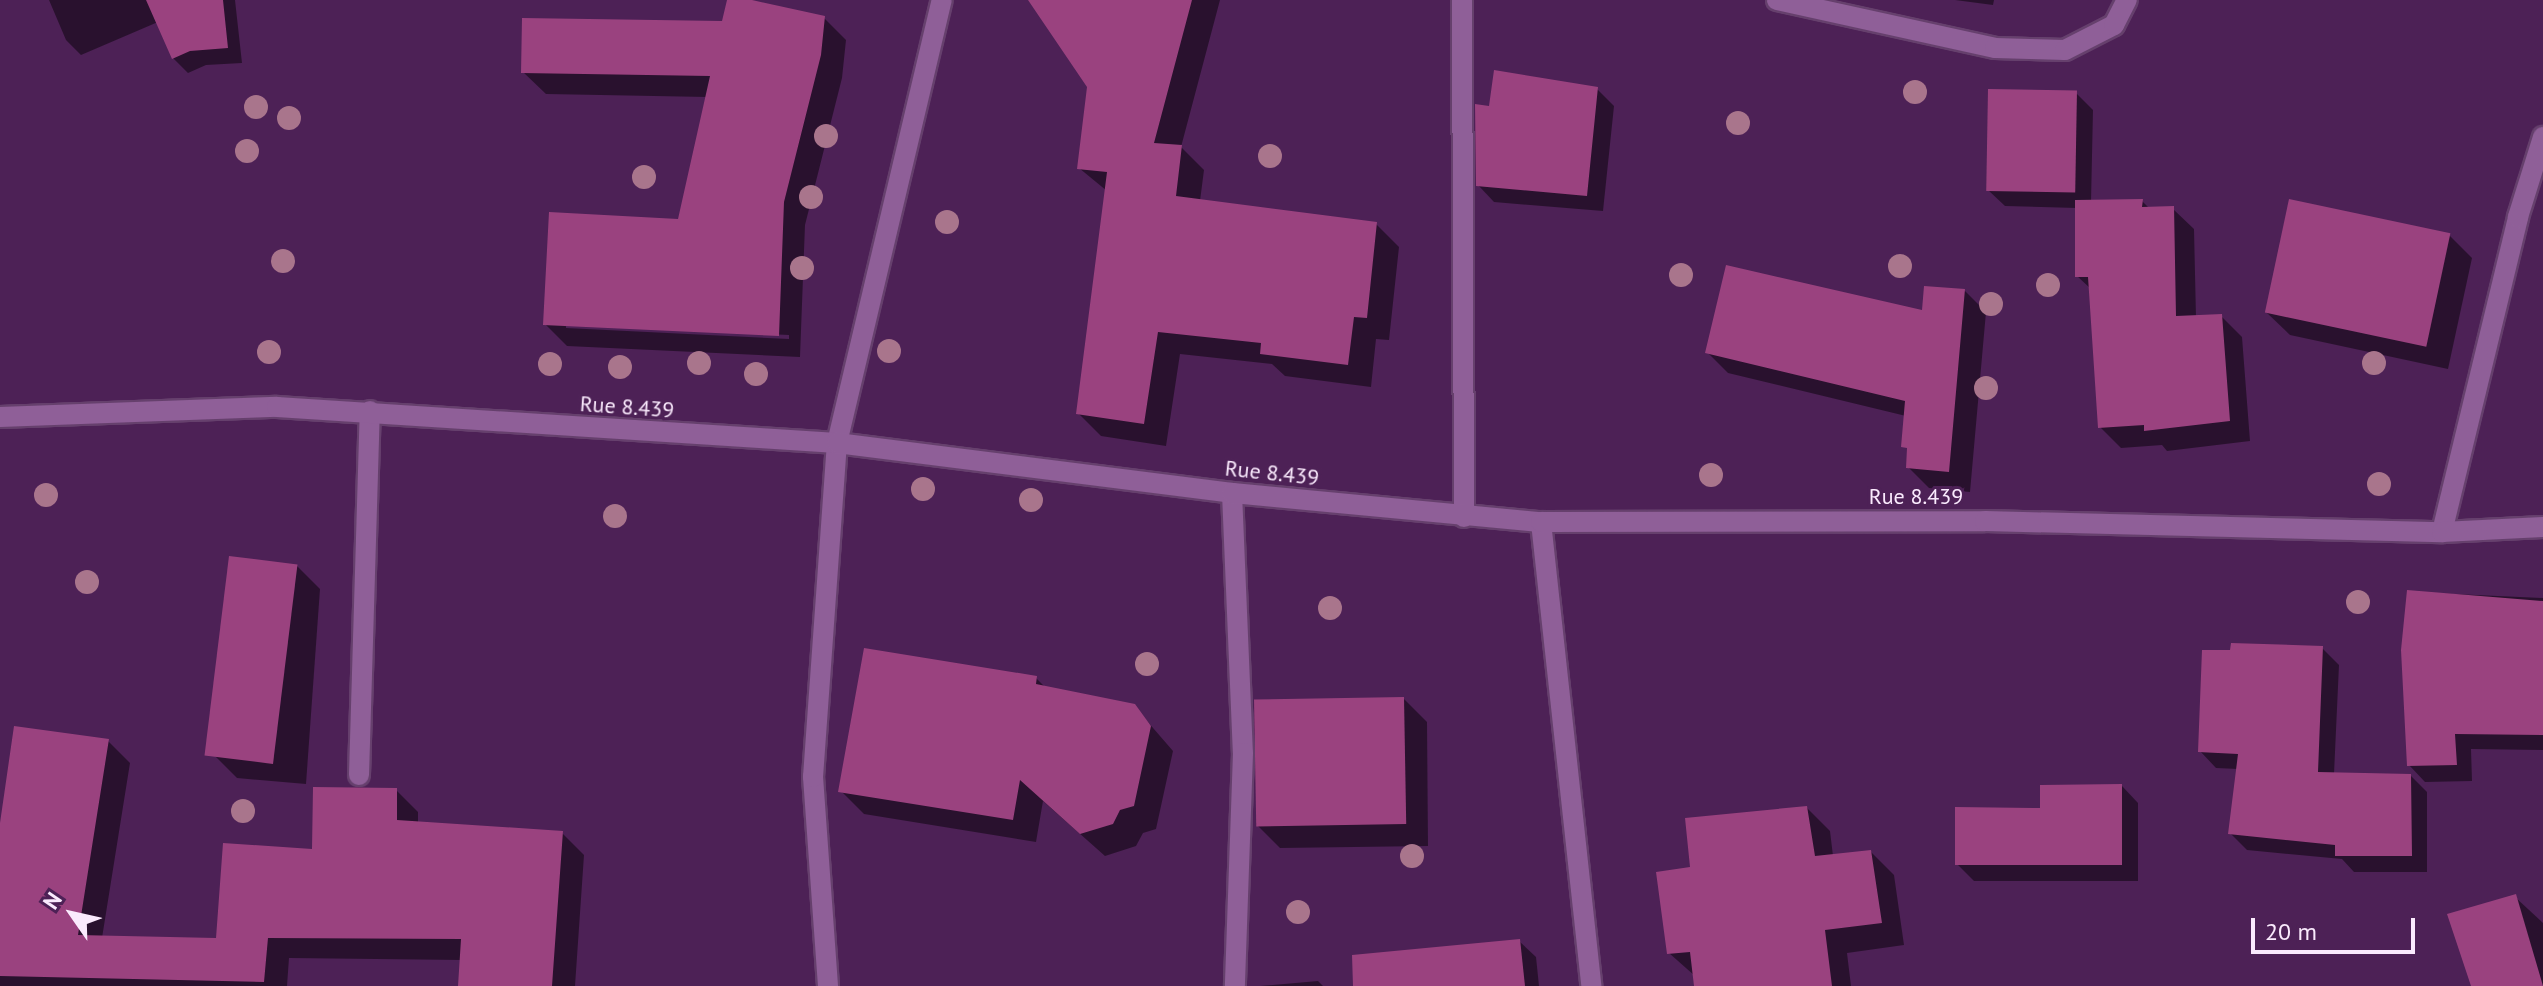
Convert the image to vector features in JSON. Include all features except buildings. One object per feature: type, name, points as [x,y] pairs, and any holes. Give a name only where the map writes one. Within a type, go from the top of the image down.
[{"type":"street","points":[[828,986],[813,777],[837,443],[942,0]]},
{"type":"street","points":[[1462,0],[1464,517]]},
{"type":"street","points":[[1777,0],[1995,48],[2065,50],[2114,25],[2127,0]]},
{"type":"street","points":[[2442,532],[2518,217],[2543,137]]},
{"type":"street","name":"Rue 8.439","points":[[0,417],[183,407],[370,411],[837,443],[1232,493],[1541,522],[1985,521],[2442,532],[2543,527]]},
{"type":"street","points":[[359,775],[370,411]]},
{"type":"street","points":[[1232,493],[1243,753],[1235,986]]},
{"type":"street","points":[[1541,522],[1591,986]]}]
